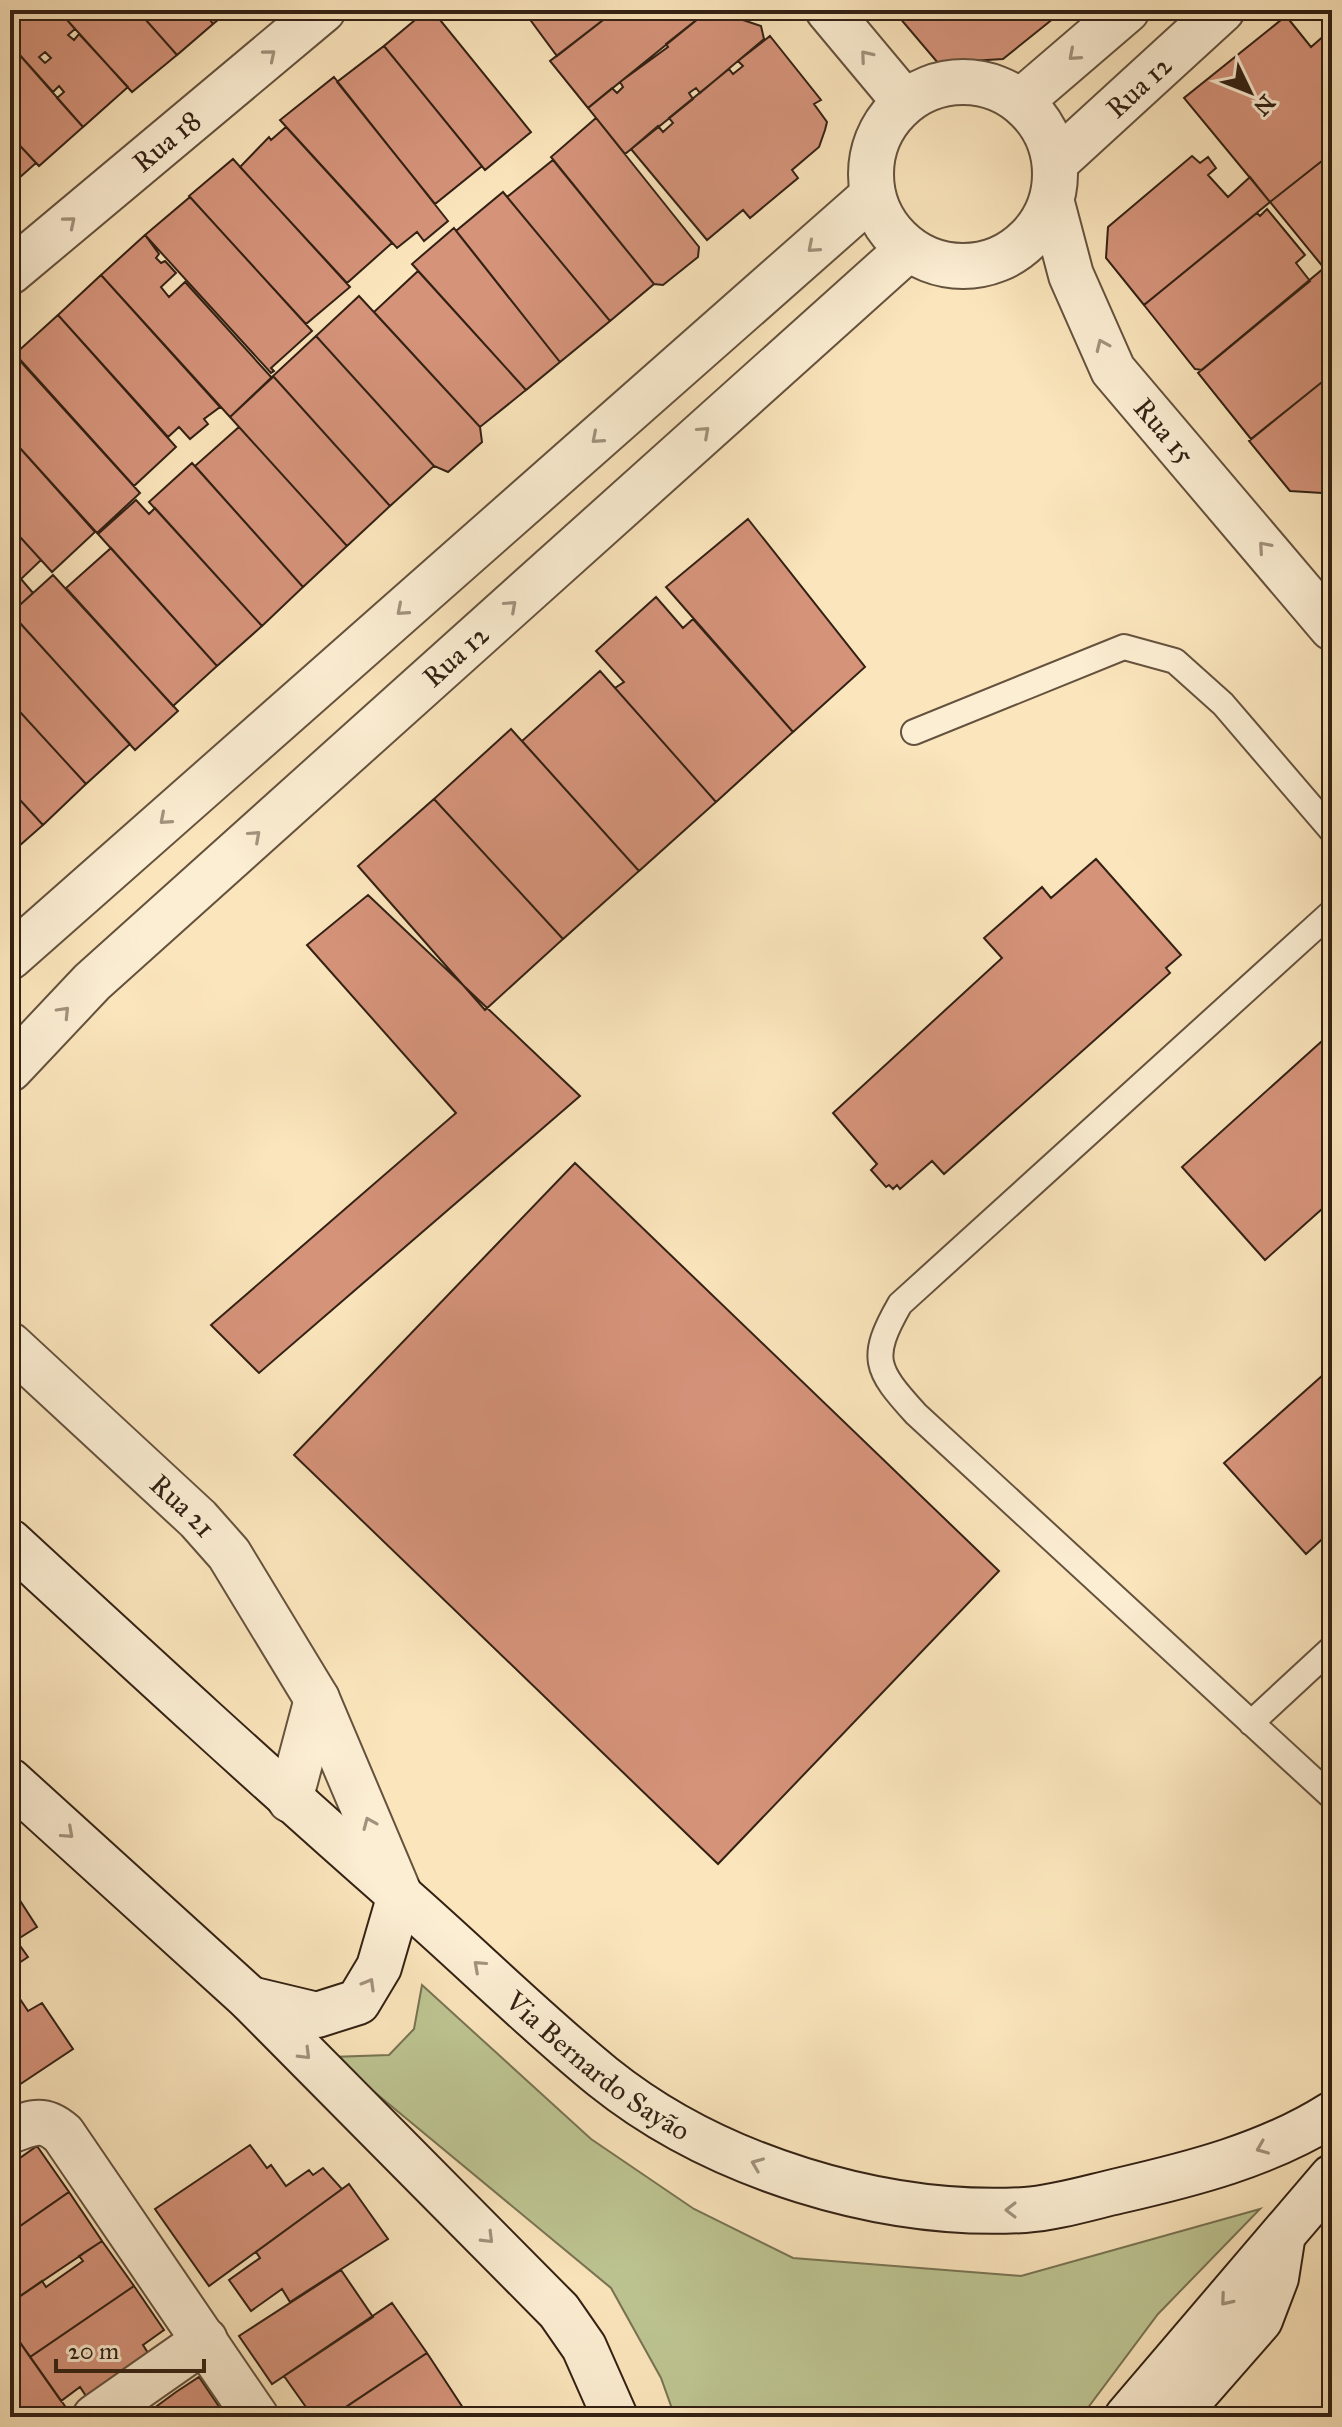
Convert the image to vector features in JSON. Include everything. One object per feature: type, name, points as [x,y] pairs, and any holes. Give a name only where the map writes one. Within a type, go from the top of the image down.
[{"type":"street","name":"Rua 18","points":[[10,272],[323,10]]},
{"type":"street","points":[[828,10],[904,101]]},
{"type":"street","points":[[1021,101],[1127,10]]},
{"type":"street","name":"Rua 12","points":[[1054,182],[1222,10]]},
{"type":"street","points":[[941,83],[983,83],[1021,101],[1044,128],[1054,182],[1034,233],[1008,256],[974,266],[939,265],[907,250],[884,226],[872,196],[870,161],[881,128],[904,101],[941,83]]},
{"type":"street","name":"Rua 15","points":[[1054,182],[1071,275],[1113,370],[1324,602]]},
{"type":"street","points":[[10,957],[872,196]]},
{"type":"street","name":"Rua 12","points":[[10,1069],[92,982],[907,250]]},
{"type":"street","name":"Rua 21","points":[[10,1345],[229,1554],[317,1699],[400,1895]]},
{"type":"street","name":"Via Bernardo Sayão","points":[[10,1542],[290,1800],[606,2079],[685,2129],[755,2164],[841,2192],[906,2204],[1028,2210],[1205,2172],[1308,2129],[1332,2114]]},
{"type":"street","points":[[290,1800],[317,1699]]},
{"type":"street","points":[[10,1781],[250,1999],[559,2311],[584,2347],[615,2417]]},
{"type":"street","points":[[250,1999],[317,2015],[358,2002],[379,1967],[400,1895]]},
{"type":"street","points":[[10,2131],[39,2120],[51,2123],[63,2134],[256,2417]]},
{"type":"street","points":[[1127,2417],[1332,2177]]},
{"type":"street","points":[[1175,2417],[1260,2320],[1276,2278],[1282,2233]]},
{"type":"street","points":[[95,2417],[205,2340]]},
{"type":"lane","points":[[914,732],[1124,647],[1175,661],[1223,704],[1332,831]]},
{"type":"lane","points":[[1332,912],[900,1304],[879,1349],[879,1367],[890,1385],[916,1414],[1332,1797]]},
{"type":"lane","points":[[1251,1723],[1332,1648]]},
{"type":"green space","points":[[422,1985],[591,2139],[694,2209],[793,2258],[1021,2276],[1260,2209],[1158,2314],[1081,2417],[675,2417],[661,2378],[611,2288],[332,2057],[389,2055],[414,2029]]},
{"type":"building","points":[[10,10],[58,10],[75,29],[68,35],[74,40],[79,34],[128,87],[83,127],[57,98],[64,92],[59,86],[53,92],[10,44]],"holes":[[[45,52],[51,58],[45,63],[39,57]]]},
{"type":"building","points":[[58,10],[137,10],[177,55],[132,92]]},
{"type":"building","points":[[137,10],[203,10],[213,24],[177,55]]},
{"type":"building","points":[[203,10],[230,10],[213,24]]},
{"type":"building","points":[[427,10],[432,10],[531,132],[485,170],[384,46]]},
{"type":"building","points":[[523,10],[616,10],[557,56]]},
{"type":"building","points":[[616,10],[709,10],[588,108],[550,61]]},
{"type":"building","points":[[709,10],[744,10],[743,20],[761,26],[764,39],[700,93],[696,88],[689,93],[693,99],[625,154],[588,108],[612,88],[617,93],[623,87],[620,82],[668,47],[666,44]]},
{"type":"building","points":[[893,10],[1064,10],[1003,59],[938,63]]},
{"type":"building","points":[[1286,16],[1311,47],[1326,34],[1332,35],[1332,153],[1270,202],[1184,98]]},
{"type":"building","points":[[770,36],[821,100],[814,104],[827,122],[825,130],[819,147],[792,170],[798,178],[750,218],[743,210],[707,240],[631,149],[658,126],[663,132],[673,123],[669,118],[729,69],[733,74],[743,66],[738,61]]},
{"type":"building","points":[[10,44],[83,127],[39,166],[10,135]]},
{"type":"building","points":[[384,46],[482,166],[435,204],[337,82]]},
{"type":"building","points":[[334,77],[448,221],[424,241],[417,232],[397,248],[280,120]]},
{"type":"building","points":[[596,118],[699,247],[698,257],[663,285],[654,284],[551,157]]},
{"type":"building","points":[[286,127],[392,243],[347,283],[240,167],[269,137],[271,140]]},
{"type":"building","points":[[10,135],[36,163],[10,186]]},
{"type":"building","points":[[1332,153],[1332,262],[1324,268],[1270,202]]},
{"type":"building","points":[[1192,156],[1200,163],[1208,157],[1216,168],[1208,175],[1228,197],[1250,177],[1270,202],[1144,305],[1106,258],[1108,227]]},
{"type":"building","points":[[233,159],[350,287],[306,324],[189,196]]},
{"type":"building","points":[[553,160],[654,284],[610,321],[507,197]]},
{"type":"building","points":[[503,192],[610,321],[560,362],[456,231]]},
{"type":"building","points":[[190,197],[312,331],[271,368],[274,371],[271,373],[145,235]]},
{"type":"building","points":[[1267,209],[1305,255],[1296,263],[1310,281],[1202,370],[1195,369],[1144,305],[1257,213],[1260,216]]},
{"type":"building","points":[[454,228],[560,362],[526,390],[412,264]]},
{"type":"building","points":[[145,235],[159,254],[156,258],[161,263],[165,261],[176,273],[161,287],[169,297],[185,282],[272,378],[230,417],[101,275]]},
{"type":"building","points":[[1332,262],[1332,278],[1324,268]]},
{"type":"building","points":[[1324,268],[1332,278],[1332,374],[1251,439],[1198,373]]},
{"type":"building","points":[[418,271],[526,390],[480,427],[374,312]]},
{"type":"building","points":[[101,275],[220,407],[204,419],[208,424],[190,439],[179,427],[168,437],[58,315]]},
{"type":"building","points":[[359,296],[480,427],[482,442],[448,472],[434,466],[316,336]]},
{"type":"building","points":[[58,315],[176,447],[134,486],[15,354]]},
{"type":"building","points":[[316,336],[434,466],[390,506],[273,376]]},
{"type":"building","points":[[11,351],[140,493],[97,533],[10,437]]},
{"type":"building","points":[[1332,374],[1332,485],[1322,493],[1290,491],[1249,441]]},
{"type":"building","points":[[273,376],[390,506],[347,546],[230,417]]},
{"type":"building","points":[[239,427],[347,546],[303,587],[195,466]]},
{"type":"building","points":[[10,437],[95,532],[52,572],[10,526]]},
{"type":"building","points":[[192,463],[303,587],[262,626],[149,502]]},
{"type":"building","points":[[136,500],[149,514],[155,508],[262,626],[217,666],[98,534]]},
{"type":"building","points":[[748,519],[865,667],[793,732],[666,587]]},
{"type":"building","points":[[10,526],[41,560],[21,579],[33,593],[11,613]]},
{"type":"building","points":[[111,548],[217,666],[173,706],[66,588]]},
{"type":"building","points":[[53,575],[178,711],[135,750],[11,613]]},
{"type":"building","points":[[656,597],[683,628],[693,619],[793,732],[716,802],[615,688],[624,682],[596,651]]},
{"type":"building","points":[[18,621],[130,744],[86,784],[10,701],[10,629]]},
{"type":"building","points":[[600,671],[716,802],[639,871],[522,741]]},
{"type":"building","points":[[10,701],[86,784],[43,825],[10,789]]},
{"type":"building","points":[[511,729],[639,871],[563,939],[434,799]]},
{"type":"building","points":[[10,789],[43,825],[10,854]]},
{"type":"building","points":[[434,799],[563,939],[485,1010],[358,866]]},
{"type":"building","points":[[1096,859],[1181,955],[1166,968],[1170,973],[944,1174],[932,1161],[900,1189],[897,1185],[893,1189],[889,1185],[886,1187],[871,1170],[877,1164],[833,1113],[1002,958],[984,938],[1042,887],[1051,898]]},
{"type":"building","points":[[368,895],[580,1096],[259,1373],[211,1325],[456,1113],[307,945]]},
{"type":"building","points":[[1332,1032],[1332,1200],[1265,1260],[1182,1167]]},
{"type":"building","points":[[575,1163],[999,1571],[718,1864],[294,1455]]},
{"type":"building","points":[[1332,1367],[1332,1530],[1306,1554],[1224,1463]]},
{"type":"building","points":[[10,1885],[37,1927],[10,1944]]},
{"type":"building","points":[[16,1940],[28,1957],[10,1969],[10,1944]]},
{"type":"building","points":[[10,1984],[28,2011],[42,2003],[73,2049],[10,2091]]},
{"type":"building","points":[[250,2145],[267,2168],[271,2165],[286,2186],[309,2170],[313,2175],[323,2168],[342,2189],[209,2286],[155,2209]]},
{"type":"building","points":[[37,2146],[69,2192],[10,2233],[10,2165]]},
{"type":"building","points":[[349,2184],[388,2239],[290,2302],[282,2289],[251,2311],[229,2280],[260,2258],[256,2252]]},
{"type":"building","points":[[69,2192],[102,2241],[10,2303],[10,2233]]},
{"type":"building","points":[[102,2241],[134,2286],[30,2357],[10,2328],[10,2303],[42,2281],[46,2287],[83,2261],[79,2256]]},
{"type":"building","points":[[341,2270],[373,2317],[272,2384],[239,2336]]},
{"type":"building","points":[[134,2286],[164,2330],[143,2345],[148,2353],[86,2396],[80,2387],[61,2401],[30,2357]]},
{"type":"building","points":[[392,2303],[427,2353],[331,2417],[313,2417],[284,2376]]},
{"type":"building","points":[[10,2328],[67,2409],[69,2414],[65,2417],[10,2417]]},
{"type":"building","points":[[427,2353],[469,2417],[331,2417],[353,2402]]},
{"type":"building","points":[[199,2377],[226,2417],[142,2417],[176,2392]]}]
